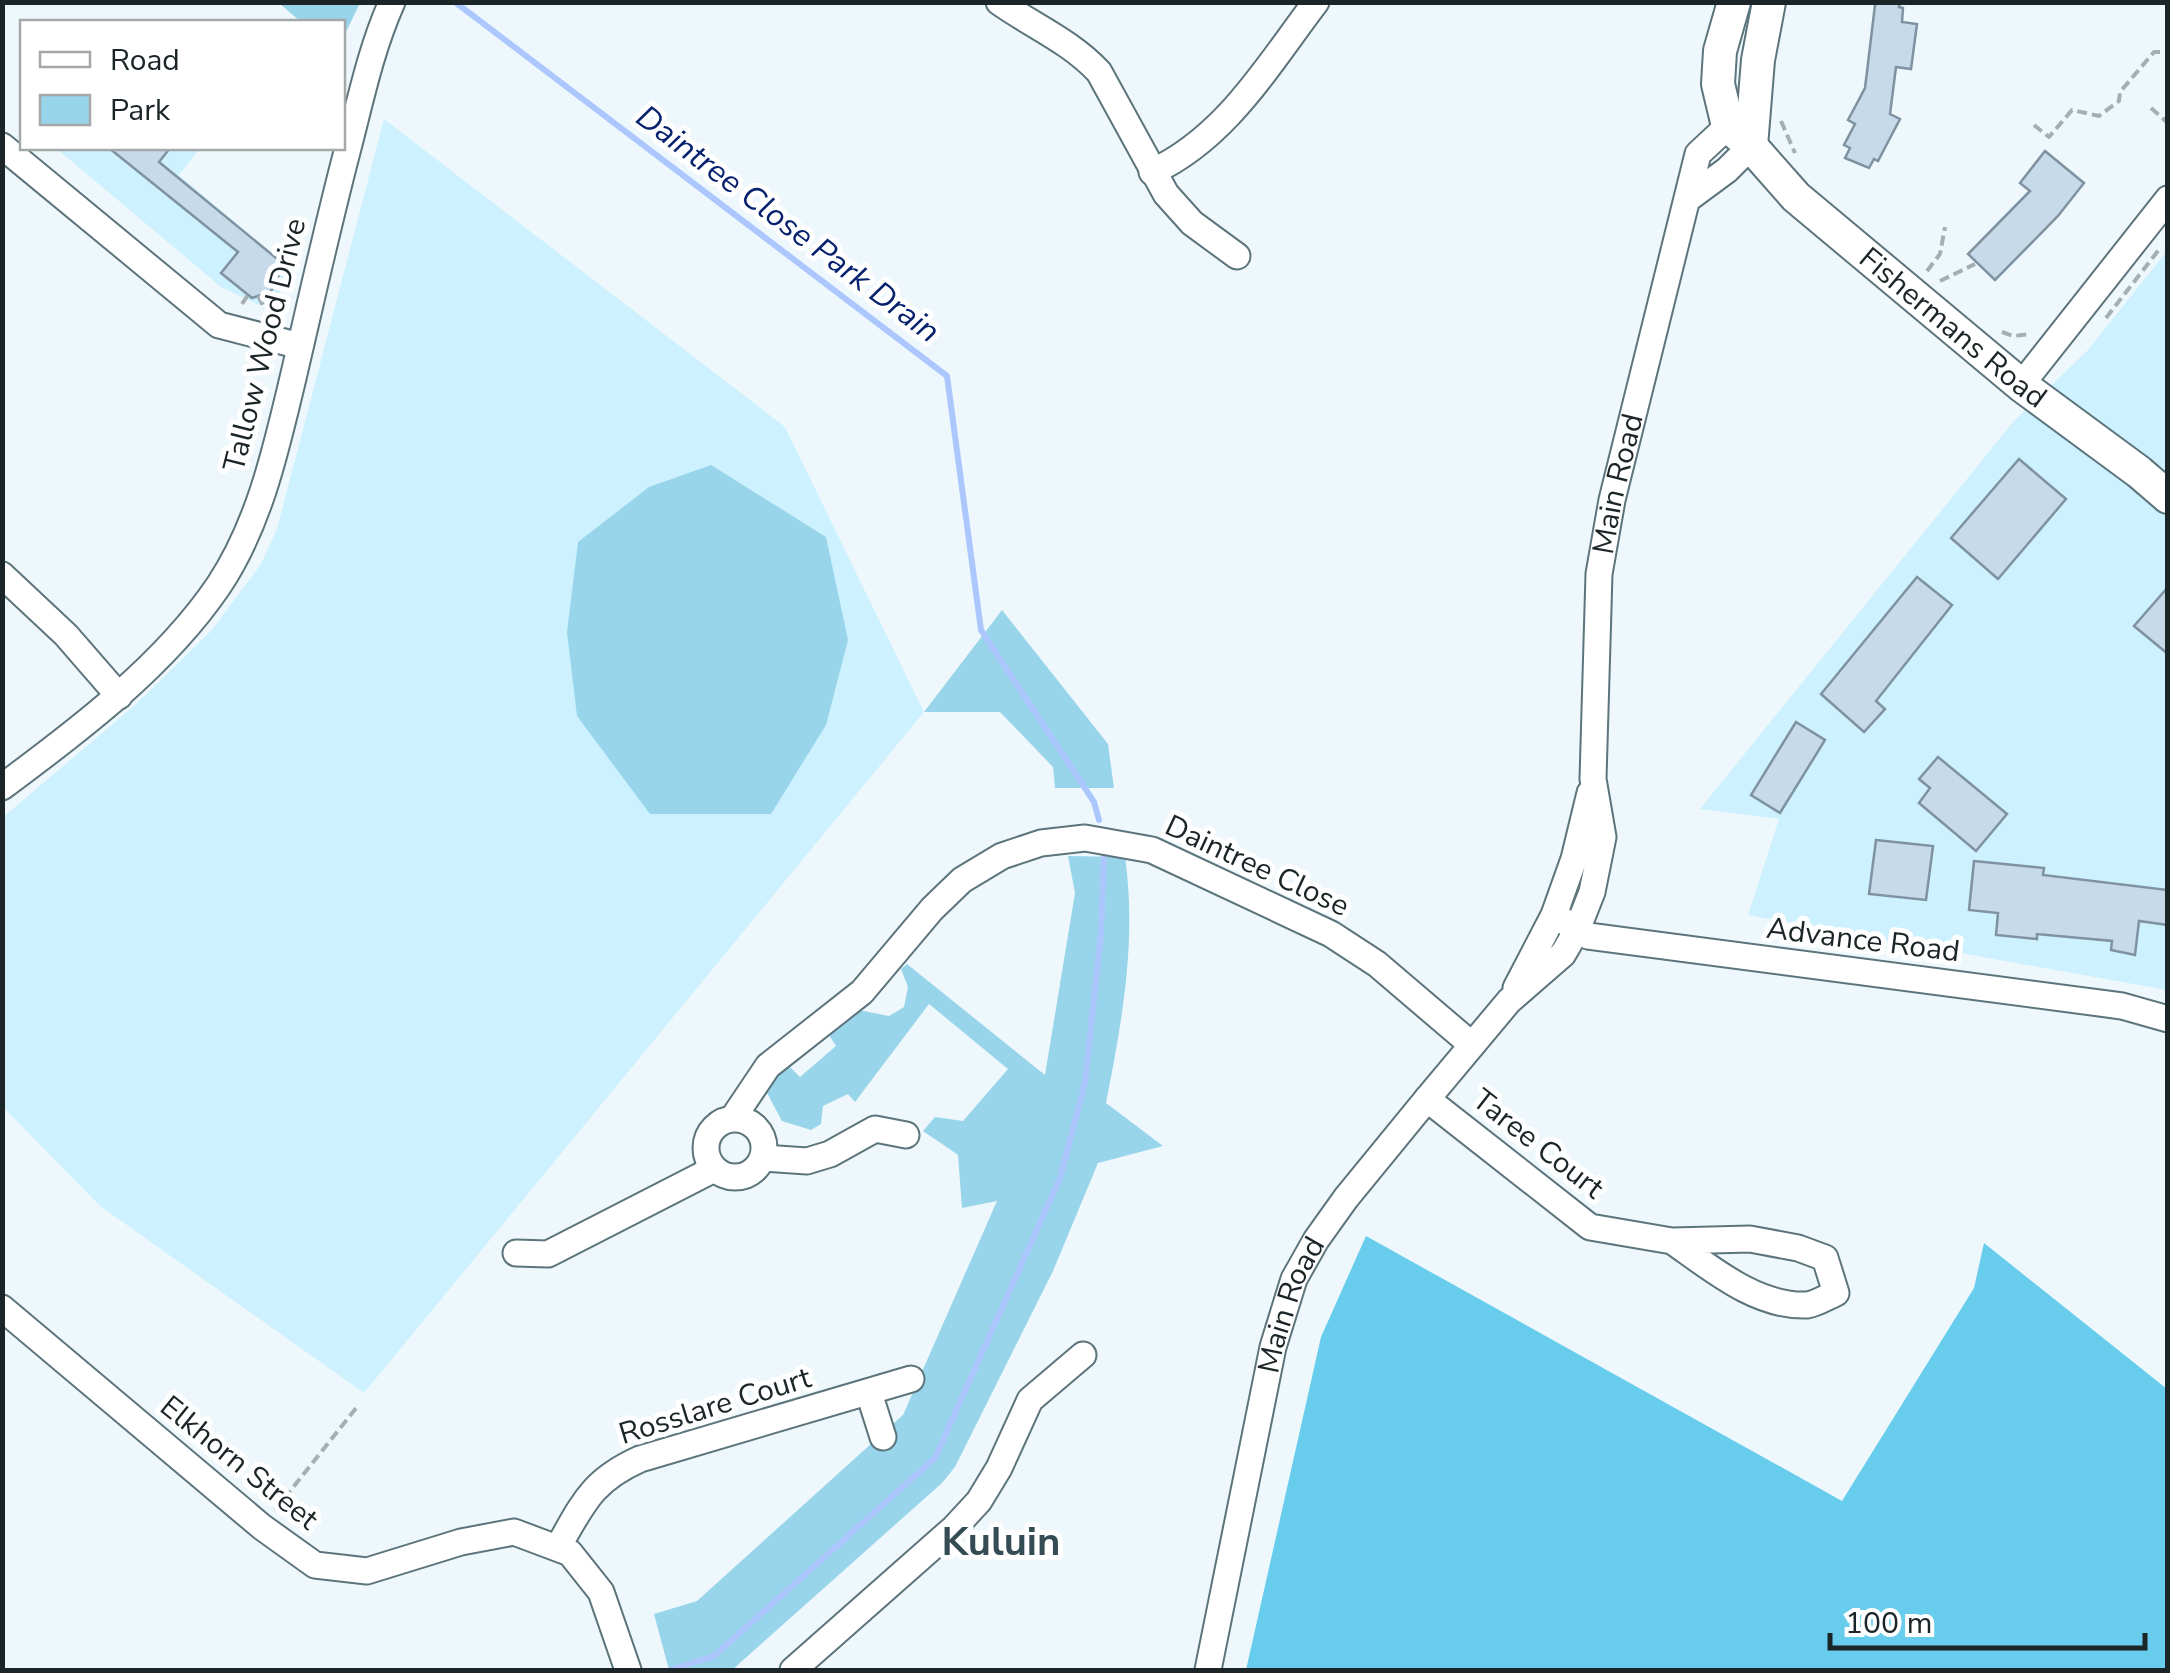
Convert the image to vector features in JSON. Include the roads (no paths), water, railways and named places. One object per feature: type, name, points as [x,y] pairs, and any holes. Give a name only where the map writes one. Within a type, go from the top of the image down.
[{"type":"main road","points":[[1734,2],[1720,51],[1718,84],[1754,125]]},
{"type":"main road","points":[[1754,125],[1758,60],[1769,2]]},
{"type":"main road","name":"Fishermans Road","points":[[1754,125],[1796,197],[2021,385],[2168,498]]},
{"type":"street","name":"Tallow Wood Drive","points":[[2,787],[118,696],[196,615],[220,583],[248,529],[271,471],[376,38],[392,2]]},
{"type":"street","points":[[1152,172],[1194,148],[1226,120],[1316,2]]},
{"type":"street","points":[[1016,7],[1071,44],[1099,72],[1152,172],[1178,210],[1237,256]]},
{"type":"street","name":"Main Road","points":[[1208,1670],[1273,1348],[1294,1278],[1346,1198],[1427,1099],[1510,1002],[1563,954],[1592,892],[1603,837],[1594,779],[1598,574],[1612,500],[1689,198],[1727,170],[1754,125]]},
{"type":"street","points":[[2,146],[219,324],[300,346]]},
{"type":"street","points":[[2021,385],[2168,199]]},
{"type":"street","points":[[2,575],[66,635],[118,696]]},
{"type":"street","name":"Main Road","points":[[1510,1002],[1554,915],[1574,859],[1594,779]]},
{"type":"street","name":"Daintree Close","points":[[734,1118],[768,1066],[862,992],[932,909],[962,880],[1041,843],[1085,838],[1152,850],[1331,934],[1377,964],[1472,1045]]},
{"type":"street","name":"Advance Road","points":[[1554,915],[1588,936],[2122,1006],[2168,1020]]},
{"type":"street","name":"Taree Court","points":[[1427,1099],[1590,1227],[1672,1241],[1750,1240],[1798,1248],[1825,1258],[1836,1293],[1810,1305],[1772,1300],[1730,1282],[1672,1241]]},
{"type":"street","points":[[734,1118],[759,1130],[764,1139],[763,1158],[758,1167],[741,1177],[722,1174],[706,1152],[710,1133],[734,1118]]},
{"type":"street","points":[[763,1158],[807,1161],[830,1154],[876,1129],[906,1135]]},
{"type":"street","points":[[516,1253],[548,1254],[714,1168]]},
{"type":"street","name":"Elkhorn Street","points":[[2,1308],[262,1527],[315,1565],[367,1571],[461,1542],[514,1532],[570,1553],[602,1592],[628,1670]]},
{"type":"street","points":[[794,1670],[954,1528],[979,1501],[1030,1400],[1083,1355]]},
{"type":"street","name":"Rosslare Court","points":[[558,1547],[585,1498],[619,1468],[911,1379]]},
{"type":"street","points":[[869,1393],[883,1437]]},
{"type":"waterway","name":"Daintree Close Park Drain","points":[[455,2],[947,376],[981,630],[1094,802],[1099,820]]},
{"type":"waterway","name":"Daintree Close Park Drain","points":[[670,1670],[714,1656],[935,1458],[1060,1178],[1085,1083],[1101,933],[1104,854]]},
{"type":"district","name":"Kuluin","points":[[1001,1542]]}]
